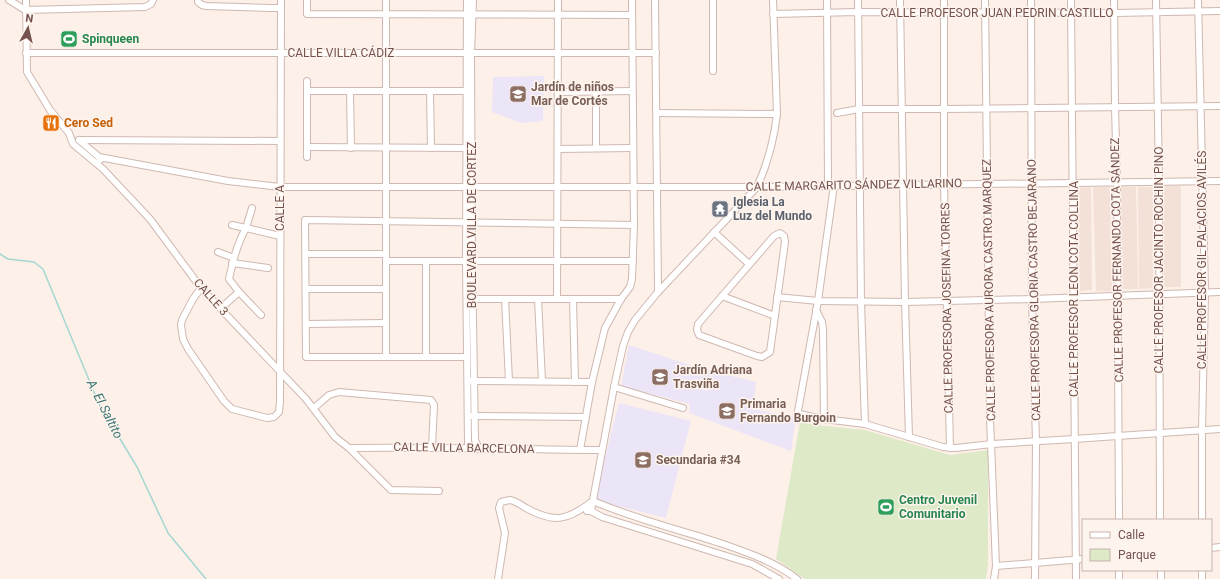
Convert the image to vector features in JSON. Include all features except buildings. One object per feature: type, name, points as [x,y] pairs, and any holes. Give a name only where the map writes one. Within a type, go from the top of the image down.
[{"type":"street","points":[[9,0],[25,10],[144,7],[151,4],[153,0]]},
{"type":"street","points":[[26,0],[26,53]]},
{"type":"street","points":[[198,0],[198,2],[206,6],[281,8]]},
{"type":"street","name":"CALLE A","points":[[201,288],[193,299],[182,320],[181,325],[183,339],[188,349],[224,401],[232,409],[267,418],[277,416],[280,408],[281,0]]},
{"type":"street","points":[[307,0],[307,14],[632,15]]},
{"type":"street","points":[[386,0],[386,357]]},
{"type":"street","name":"BOULEVARD VILLA DE CORTEZ","points":[[467,0],[469,15],[469,299],[471,380],[472,416],[476,445],[479,449]]},
{"type":"street","name":"BOULEVARD VILLA DE CORTEZ","points":[[469,15],[473,0]]},
{"type":"street","points":[[557,299],[558,0]]},
{"type":"street","points":[[580,450],[592,382],[605,328],[631,283],[634,225],[632,148],[632,0]]},
{"type":"street","points":[[655,0],[658,292]]},
{"type":"street","points":[[712,0],[713,71]]},
{"type":"street","points":[[591,511],[614,387],[623,346],[628,332],[635,320],[658,292],[757,187],[765,168],[775,133],[777,114],[773,0]]},
{"type":"street","points":[[827,0],[831,185],[818,301],[799,413],[824,419],[865,424],[950,448],[1220,429]]},
{"type":"street","points":[[858,0],[861,302],[865,424]]},
{"type":"street","points":[[900,0],[905,302],[909,437]]},
{"type":"street","name":"CALLE PROFESORA JOSEFINA TORRES","points":[[944,0],[944,184],[950,448]]},
{"type":"street","name":"CALLE PROFESORA AURORA CASTRO MARQUEZ","points":[[984,0],[992,444],[996,566],[994,579]]},
{"type":"street","name":"CALLE PROFESORA GLORIA CASTRO BEJARANO","points":[[1031,0],[1032,299],[1036,442],[1035,579]]},
{"type":"street","name":"CALLE PROFESOR LEON COTA COLLINA","points":[[1071,0],[1076,579]]},
{"type":"street","name":"CALLE PROFESOR FERNANDO COTA SÁNDEZ","points":[[1114,0],[1117,182],[1119,519]]},
{"type":"street","name":"CALLE PROFESOR JACINTO ROCHIN PINO","points":[[1156,0],[1160,294],[1160,519]]},
{"type":"street","name":"CALLE PROFESOR GIL PALACIOS AVILÉS","points":[[1198,0],[1205,292],[1202,519]]},
{"type":"street","name":"CALLE PROFESOR JUAN PEDRIN CASTILLO","points":[[773,14],[828,12],[1114,14],[1220,12]]},
{"type":"street","name":"CALLE VILLA CÁDIZ","points":[[26,53],[656,53]]},
{"type":"street","name":"CALLE 3","points":[[26,53],[27,72],[50,110],[69,133],[73,144],[103,169],[150,220],[201,288],[280,370],[314,408],[336,438],[349,448],[391,490],[439,491]]},
{"type":"street","points":[[306,81],[307,157]]},
{"type":"street","points":[[307,91],[469,91]]},
{"type":"street","points":[[350,91],[352,148]]},
{"type":"street","points":[[430,91],[431,148]]},
{"type":"street","points":[[596,91],[596,148]]},
{"type":"street","points":[[558,92],[632,91]]},
{"type":"street","points":[[837,113],[859,109],[902,108],[945,109],[1220,106]]},
{"type":"street","points":[[656,113],[777,114]]},
{"type":"street","points":[[69,133],[99,157],[103,169]]},
{"type":"street","points":[[79,140],[280,141]]},
{"type":"street","points":[[307,148],[469,148]]},
{"type":"street","points":[[558,149],[632,148]]},
{"type":"street","name":"CALLE MARGARITO SÁNDEZ VILLARINO","points":[[99,157],[228,181],[280,187],[757,187],[1220,181]]},
{"type":"street","points":[[252,208],[233,261],[229,279],[239,292],[261,314]]},
{"type":"street","points":[[467,357],[306,357],[305,220],[634,225]]},
{"type":"street","points":[[232,225],[280,236]]},
{"type":"street","points":[[714,232],[749,264]]},
{"type":"street","points":[[777,234],[783,234],[785,242],[770,352],[762,357],[757,356],[699,336],[697,330],[698,324],[722,296],[774,236],[777,234]]},
{"type":"street","points":[[218,252],[233,261],[268,268]]},
{"type":"street","points":[[306,254],[386,257],[426,261],[633,261]]},
{"type":"street","points":[[426,261],[426,357]]},
{"type":"street","points":[[306,289],[386,289]]},
{"type":"street","points":[[221,308],[239,292]]},
{"type":"street","points":[[777,297],[818,301],[946,302],[1220,292]]},
{"type":"street","points":[[722,296],[775,316]]},
{"type":"street","points":[[469,299],[621,299]]},
{"type":"street","name":"BOULEVARD VILLA DE CORTEZ","points":[[469,299],[467,357],[471,380]]},
{"type":"street","points":[[505,299],[509,381]]},
{"type":"street","points":[[538,299],[542,381]]},
{"type":"street","points":[[573,299],[575,382]]},
{"type":"street","points":[[816,310],[822,322],[823,328],[824,419]]},
{"type":"street","points":[[306,324],[386,323]]},
{"type":"street","points":[[471,380],[592,382]]},
{"type":"street","points":[[614,387],[683,408]]},
{"type":"street","points":[[314,408],[329,395],[339,392],[431,400],[434,404],[432,447]]},
{"type":"street","points":[[472,416],[586,417]]},
{"type":"street","name":"BOULEVARD VILLA DE CORTEZ","points":[[472,416],[468,442],[468,445],[472,449]]},
{"type":"street","name":"CALLE VILLA BARCELONA","points":[[349,448],[432,447],[472,449],[602,450]]},
{"type":"street","points":[[498,579],[505,533],[499,508],[501,502],[506,500],[514,501],[531,511],[554,518],[565,517],[580,511],[593,501]]},
{"type":"street","points":[[593,501],[616,511],[761,558],[776,565],[797,579]]},
{"type":"street","points":[[580,511],[591,511],[602,517],[752,564],[779,579]]},
{"type":"street","points":[[705,549],[709,540]]},
{"type":"street","points":[[996,566],[1082,559]]},
{"type":"shaded area","name":"Jardín de niños Mar de Cortés","points":[[544,76],[543,121],[521,123],[492,112],[493,77]]},
{"type":"shaded area","points":[[1121,186],[1136,187],[1138,289],[1123,289]]},
{"type":"shaded area","points":[[1164,186],[1181,186],[1181,287],[1164,287]]},
{"type":"shaded area","points":[[1091,187],[1092,290],[1080,291],[1077,188]]},
{"type":"shaded area","points":[[1093,187],[1110,187],[1112,291],[1096,291]]},
{"type":"shaded area","points":[[1138,187],[1153,187],[1153,288],[1139,289]]},
{"type":"shaded area","name":"Primaria Fernando Burgoin","points":[[629,345],[699,368],[756,382],[753,409],[796,417],[791,451],[689,413],[690,404],[621,386]]},
{"type":"shaded area","name":"Secundaria #34","points":[[619,403],[691,421],[666,518],[594,500]]},
{"type":"green space","name":"Centro Juvenil Comunitario","points":[[800,422],[865,430],[950,455],[988,450],[988,565],[986,579],[805,579],[776,559]]},
{"type":"waterway","name":"A. El Saltito","points":[[0,254],[8,259],[34,262],[43,269],[99,404],[137,467],[168,533],[206,579]]},
{"type":"place","name":"Spinqueen","points":[[69,39]]},
{"type":"place","name":"Jardín de niños Mar de Cortés","points":[[518,94]]},
{"type":"place","name":"Cero Sed","points":[[51,123]]},
{"type":"place","name":"Iglesia La Luz del Mundo","points":[[720,209]]},
{"type":"place","name":"Jardín Adriana Trasviña","points":[[660,377]]},
{"type":"place","name":"Primaria Fernando Burgoin","points":[[727,411]]},
{"type":"place","name":"Secundaria #34","points":[[643,460]]},
{"type":"place","name":"Centro Juvenil Comunitario","points":[[886,507]]}]
